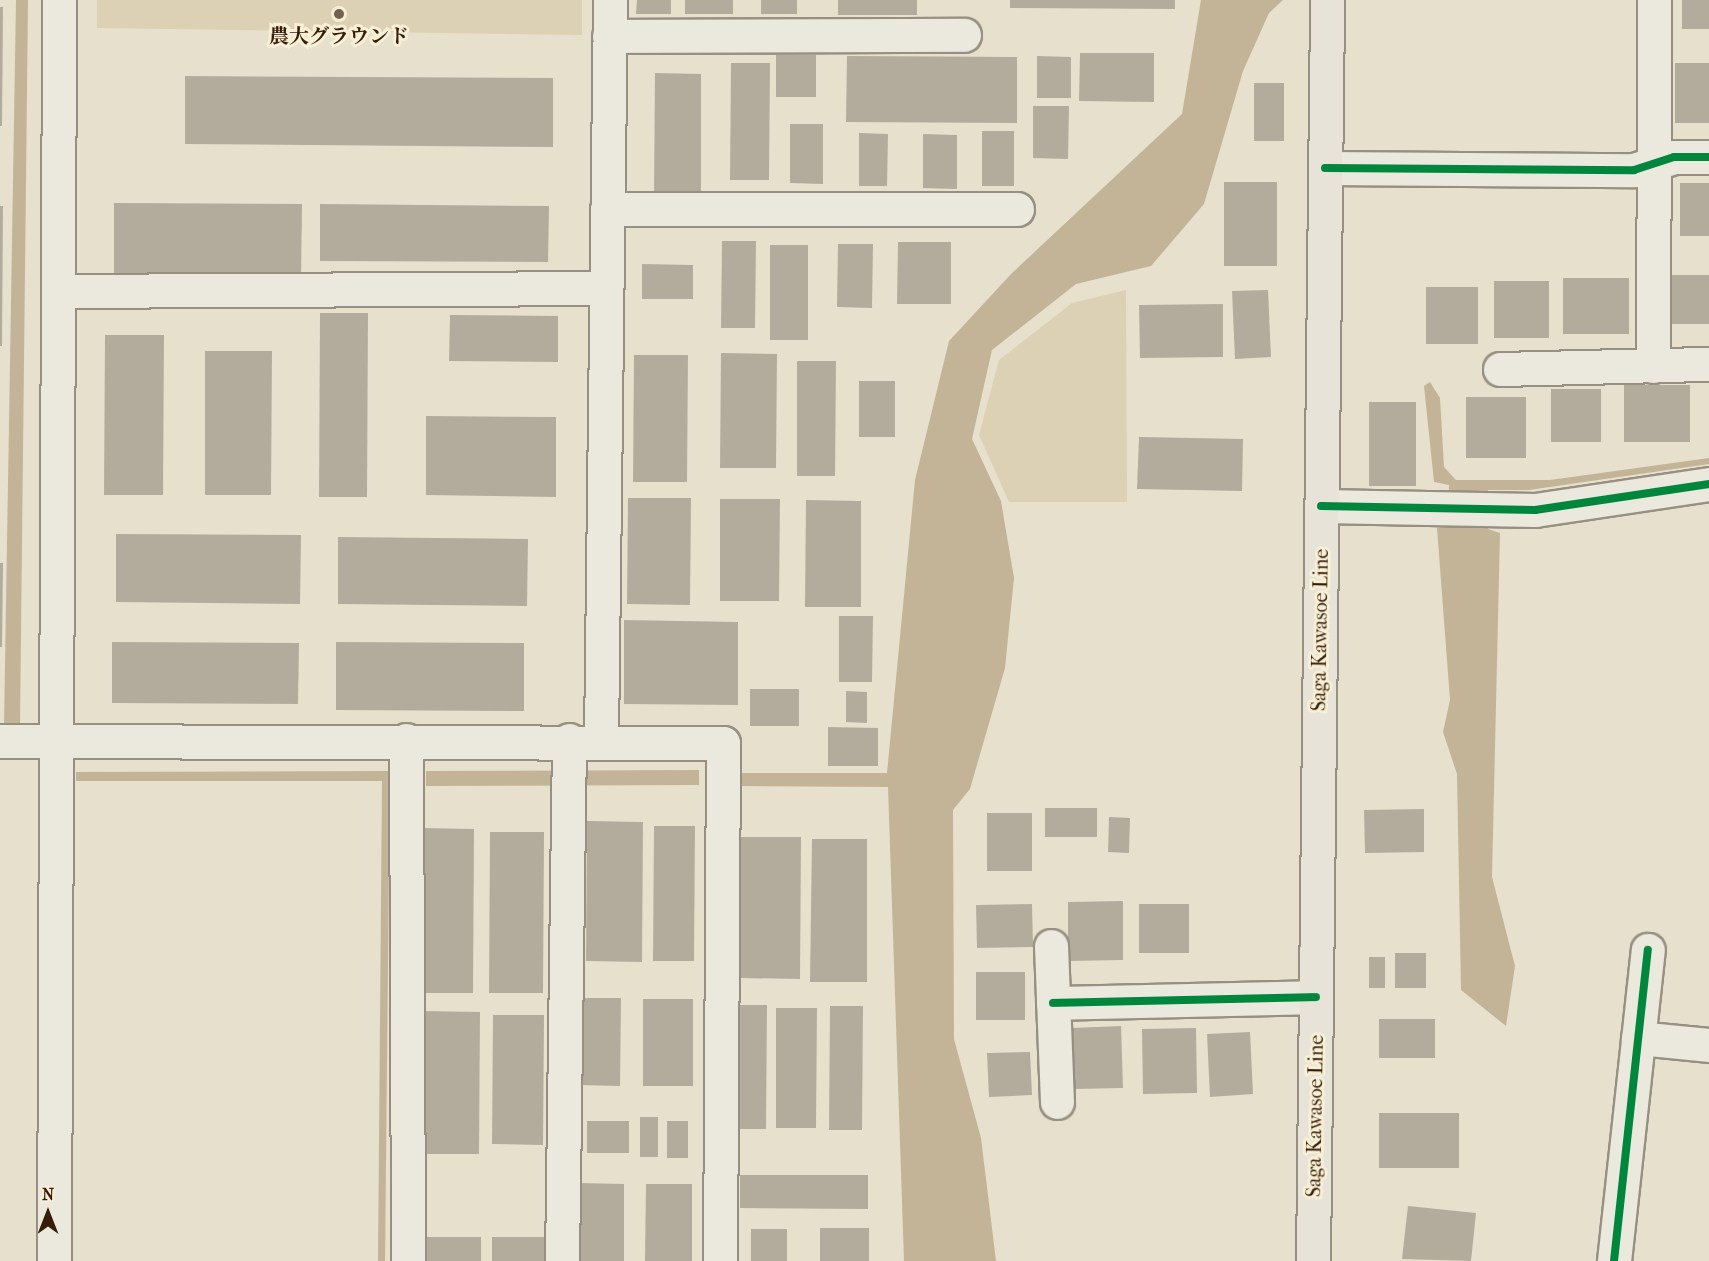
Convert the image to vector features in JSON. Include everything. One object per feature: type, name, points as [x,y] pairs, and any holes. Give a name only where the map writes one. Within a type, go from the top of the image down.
[{"type":"main road","name":"Saga Kawasoe Line","points":[[1314,1261],[1327,0]]},
{"type":"street","points":[[54,1261],[59,0]]},
{"type":"street","points":[[601,739],[610,0]]},
{"type":"street","points":[[1653,366],[1654,0]]},
{"type":"street","points":[[609,36],[964,35]]},
{"type":"street","points":[[1325,168],[1634,170],[1653,164],[1709,157]]},
{"type":"street","points":[[607,209],[1017,209]]},
{"type":"street","points":[[58,291],[606,288]]},
{"type":"street","points":[[1500,369],[1709,364]]},
{"type":"street","points":[[1321,506],[1504,510],[1709,484]]},
{"type":"street","points":[[0,741],[601,739],[723,743],[720,1261]]},
{"type":"street","points":[[406,740],[408,1261]]},
{"type":"street","points":[[562,1261],[568,740]]},
{"type":"street","points":[[1051,946],[1057,1102]]},
{"type":"street","points":[[1614,1261],[1648,950]]},
{"type":"street","points":[[1053,1003],[1316,997]]},
{"type":"street","points":[[1638,1038],[1709,1045]]},
{"type":"shaded area","points":[[16,0],[28,0],[20,725],[4,725]]},
{"type":"shaded area","name":"農大グラウンド","points":[[97,0],[582,0],[582,35],[97,28]]},
{"type":"shaded area","points":[[1201,0],[1283,0],[1269,13],[1243,71],[1204,204],[1151,266],[1076,284],[992,350],[972,439],[1001,501],[1014,578],[1005,668],[970,789],[953,810],[954,1039],[981,1138],[996,1261],[904,1261],[888,787],[740,786],[739,773],[887,773],[915,480],[949,341],[1012,273],[1182,114]]},
{"type":"shaded area","points":[[1126,290],[1127,502],[1009,502],[979,435],[999,360],[1072,303]]},
{"type":"shaded area","points":[[1430,382],[1440,398],[1444,467],[1456,480],[1550,480],[1709,458],[1709,464],[1529,490],[1488,490],[1488,529],[1500,533],[1492,877],[1515,966],[1506,1026],[1461,990],[1457,774],[1443,732],[1450,700],[1437,528],[1448,527],[1449,485],[1434,482],[1424,386]]},
{"type":"shaded area","points":[[699,770],[699,785],[426,786],[426,771]]},
{"type":"shaded area","points":[[390,771],[385,1261],[378,1261],[382,781],[76,781],[76,772]]},
{"type":"building","points":[[637,0],[671,0],[671,14],[636,14]]},
{"type":"building","points":[[685,0],[733,0],[733,14],[685,14]]},
{"type":"building","points":[[761,0],[797,0],[797,14],[761,14]]},
{"type":"building","points":[[838,0],[917,0],[917,15],[838,15]]},
{"type":"building","points":[[1010,0],[1175,0],[1175,9],[1010,8]]},
{"type":"building","points":[[1682,0],[1709,0],[1709,29],[1682,29]]},
{"type":"building","points":[[0,7],[3,7],[2,126],[0,126]]},
{"type":"building","points":[[1080,53],[1154,53],[1154,102],[1079,101]]},
{"type":"building","points":[[776,55],[816,55],[816,97],[776,97]]},
{"type":"building","points":[[847,56],[1017,57],[1017,123],[846,122]]},
{"type":"building","points":[[1037,56],[1071,57],[1071,98],[1037,98]]},
{"type":"building","points":[[731,63],[770,63],[769,180],[730,180]]},
{"type":"building","points":[[1675,63],[1709,63],[1709,123],[1675,123]]},
{"type":"building","points":[[655,73],[701,74],[701,195],[654,194]]},
{"type":"building","points":[[185,76],[553,78],[553,147],[185,144]]},
{"type":"building","points":[[1254,83],[1284,83],[1284,141],[1254,141]]},
{"type":"building","points":[[1033,106],[1069,106],[1068,159],[1033,158]]},
{"type":"building","points":[[790,124],[823,124],[823,184],[790,183]]},
{"type":"building","points":[[982,131],[1014,131],[1014,186],[982,186]]},
{"type":"building","points":[[859,133],[888,134],[887,186],[859,186]]},
{"type":"building","points":[[923,134],[957,135],[957,189],[923,188]]},
{"type":"building","points":[[1224,182],[1277,182],[1277,266],[1224,266]]},
{"type":"building","points":[[1680,183],[1709,183],[1709,236],[1680,236]]},
{"type":"building","points":[[114,203],[302,204],[301,278],[114,277]]},
{"type":"building","points":[[320,204],[549,206],[548,262],[320,261]]},
{"type":"building","points":[[0,206],[3,206],[2,346],[0,346]]},
{"type":"building","points":[[722,241],[756,241],[755,328],[721,328]]},
{"type":"building","points":[[898,242],[951,242],[951,304],[897,304]]},
{"type":"building","points":[[838,244],[873,244],[872,308],[837,307]]},
{"type":"building","points":[[770,245],[808,245],[808,340],[770,340]]},
{"type":"building","points":[[642,264],[693,265],[693,299],[642,299]]},
{"type":"building","points":[[1672,275],[1709,275],[1709,324],[1672,324]]},
{"type":"building","points":[[1563,278],[1629,278],[1629,334],[1563,334]]},
{"type":"building","points":[[1494,281],[1549,281],[1549,338],[1494,338]]},
{"type":"building","points":[[1426,287],[1478,287],[1478,344],[1426,344]]},
{"type":"building","points":[[1268,290],[1271,357],[1235,359],[1232,291]]},
{"type":"building","points":[[1223,304],[1223,357],[1140,358],[1139,305]]},
{"type":"building","points":[[320,313],[368,313],[367,497],[319,497]]},
{"type":"building","points":[[450,315],[558,316],[558,362],[449,361]]},
{"type":"building","points":[[105,335],[164,335],[163,495],[104,495]]},
{"type":"building","points":[[205,351],[272,351],[271,495],[205,495]]},
{"type":"building","points":[[721,353],[777,354],[776,468],[720,468]]},
{"type":"building","points":[[634,355],[688,355],[687,482],[633,482]]},
{"type":"building","points":[[797,361],[836,361],[835,476],[797,476]]},
{"type":"building","points":[[859,381],[895,381],[895,437],[859,437]]},
{"type":"building","points":[[1624,385],[1690,385],[1690,442],[1624,442]]},
{"type":"building","points":[[1551,389],[1601,389],[1601,442],[1551,442]]},
{"type":"building","points":[[1466,397],[1526,397],[1526,458],[1466,458]]},
{"type":"building","points":[[1369,402],[1416,402],[1416,486],[1369,486]]},
{"type":"building","points":[[426,416],[556,417],[556,497],[426,495]]},
{"type":"building","points":[[1139,437],[1243,439],[1242,491],[1137,489]]},
{"type":"building","points":[[628,498],[691,498],[690,605],[627,604]]},
{"type":"building","points":[[720,499],[780,499],[779,601],[720,601]]},
{"type":"building","points":[[806,500],[861,501],[861,607],[805,607]]},
{"type":"building","points":[[116,534],[301,535],[300,604],[116,602]]},
{"type":"building","points":[[338,537],[528,539],[527,606],[338,604]]},
{"type":"building","points":[[0,563],[3,563],[2,647],[0,647]]},
{"type":"building","points":[[839,616],[873,616],[872,682],[839,682]]},
{"type":"building","points":[[624,620],[738,622],[738,705],[624,704]]},
{"type":"building","points":[[112,642],[299,643],[298,704],[112,703]]},
{"type":"building","points":[[336,642],[524,643],[524,711],[336,710]]},
{"type":"building","points":[[750,689],[799,689],[799,726],[750,726]]},
{"type":"building","points":[[846,691],[867,692],[867,723],[846,722]]},
{"type":"building","points":[[828,727],[878,728],[878,766],[828,766]]},
{"type":"building","points":[[1045,808],[1097,808],[1097,837],[1045,837]]},
{"type":"building","points":[[1424,809],[1424,852],[1365,853],[1364,810]]},
{"type":"building","points":[[987,813],[1032,813],[1032,871],[987,871]]},
{"type":"building","points":[[1109,817],[1130,818],[1129,853],[1108,852]]},
{"type":"building","points":[[587,821],[643,822],[642,962],[586,961]]},
{"type":"building","points":[[654,826],[695,826],[694,961],[653,961]]},
{"type":"building","points":[[422,828],[474,829],[473,993],[421,993]]},
{"type":"building","points":[[490,832],[544,832],[543,993],[489,993]]},
{"type":"building","points":[[740,837],[801,837],[800,979],[740,978]]},
{"type":"building","points":[[812,839],[867,839],[867,982],[810,982]]},
{"type":"building","points":[[1123,901],[1123,960],[1068,961],[1068,902]]},
{"type":"building","points":[[1032,904],[1033,947],[977,948],[976,905]]},
{"type":"building","points":[[1139,904],[1189,904],[1189,953],[1139,953]]},
{"type":"building","points":[[1395,953],[1426,953],[1426,988],[1395,988]]},
{"type":"building","points":[[1369,957],[1385,957],[1385,988],[1369,988]]},
{"type":"building","points":[[976,972],[1025,972],[1025,1020],[976,1020]]},
{"type":"building","points":[[578,998],[621,998],[620,1086],[577,1085]]},
{"type":"building","points":[[643,999],[693,999],[693,1086],[643,1086]]},
{"type":"building","points":[[736,1005],[767,1005],[766,1129],[735,1129]]},
{"type":"building","points":[[830,1006],[863,1006],[862,1130],[829,1130]]},
{"type":"building","points":[[776,1008],[817,1008],[816,1128],[776,1128]]},
{"type":"building","points":[[420,1011],[480,1012],[479,1154],[420,1154]]},
{"type":"building","points":[[493,1015],[544,1015],[543,1145],[492,1144]]},
{"type":"building","points":[[1379,1019],[1435,1019],[1435,1058],[1379,1058]]},
{"type":"building","points":[[1121,1026],[1123,1088],[1075,1089],[1072,1028]]},
{"type":"building","points":[[1196,1028],[1197,1093],[1143,1094],[1142,1029]]},
{"type":"building","points":[[1250,1032],[1253,1094],[1210,1097],[1207,1034]]},
{"type":"building","points":[[1030,1052],[1032,1095],[989,1097],[987,1053]]},
{"type":"building","points":[[1379,1113],[1459,1113],[1459,1168],[1379,1168]]},
{"type":"building","points":[[640,1117],[658,1117],[658,1157],[640,1157]]},
{"type":"building","points":[[587,1121],[629,1121],[629,1153],[587,1153]]},
{"type":"building","points":[[667,1121],[688,1121],[688,1158],[667,1158]]},
{"type":"building","points":[[740,1175],[868,1175],[868,1209],[740,1208]]},
{"type":"building","points":[[578,1183],[624,1184],[624,1261],[578,1261]]},
{"type":"building","points":[[646,1184],[692,1184],[692,1261],[645,1261]]},
{"type":"building","points":[[1408,1206],[1476,1213],[1471,1261],[1402,1259]]},
{"type":"building","points":[[820,1228],[869,1228],[869,1261],[820,1261]]},
{"type":"building","points":[[751,1229],[787,1229],[787,1261],[751,1261]]},
{"type":"building","points":[[425,1237],[481,1237],[481,1261],[425,1261]]},
{"type":"building","points":[[492,1237],[544,1237],[544,1261],[492,1261]]},
{"type":"cycle path","points":[[1325,168],[1634,170],[1674,157],[1709,157]]},
{"type":"cycle path","points":[[1321,506],[1535,510],[1709,484]]},
{"type":"cycle path","points":[[1614,1261],[1648,950]]},
{"type":"cycle path","points":[[1053,1003],[1316,997]]},
{"type":"place","name":"農大グラウンド","points":[[339,14]]}]
